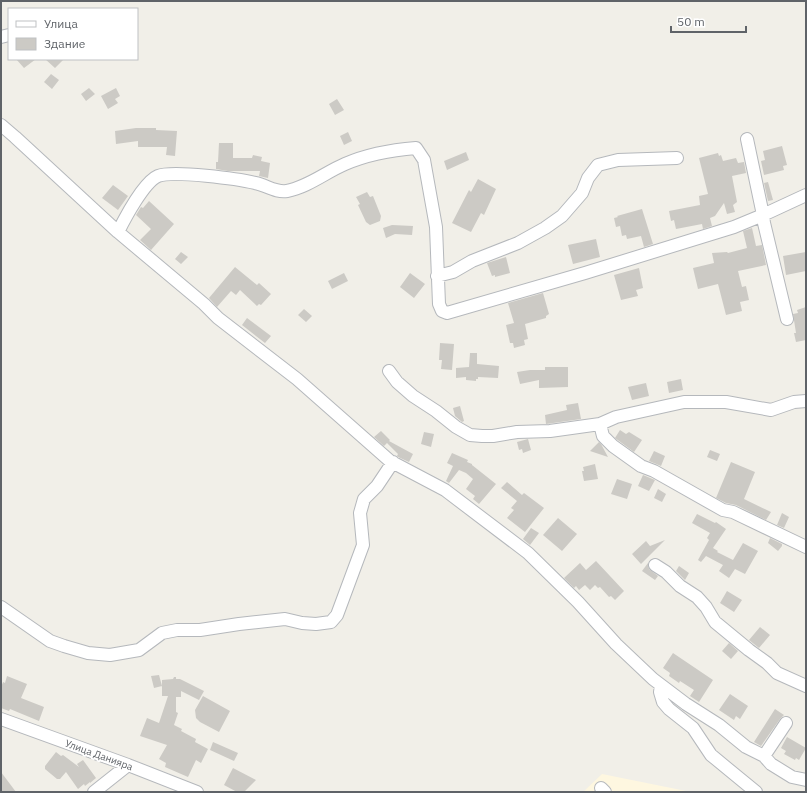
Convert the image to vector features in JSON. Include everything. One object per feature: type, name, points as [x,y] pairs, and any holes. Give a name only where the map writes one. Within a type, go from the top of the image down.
[{"type":"street","points":[[1,125],[15,136],[118,232],[204,304],[218,318],[297,379],[393,462],[446,490],[528,553],[578,602],[616,644],[661,685],[686,704],[719,725],[746,747],[764,756],[771,764],[792,777],[806,780]]},
{"type":"street","points":[[747,139],[764,215],[764,223],[787,319]]},
{"type":"street","points":[[118,232],[126,216],[144,190],[150,182],[159,176],[175,174],[231,179],[257,183],[275,191],[286,191],[303,185],[370,154],[399,149],[416,148],[424,160],[436,226],[438,304],[442,311],[447,313],[585,273],[734,227],[764,215],[806,195]]},
{"type":"street","points":[[437,276],[453,272],[472,261],[518,243],[545,228],[562,216],[582,193],[588,178],[598,165],[618,160],[677,158]]},
{"type":"street","points":[[389,371],[396,382],[456,427],[470,435],[482,436],[493,436],[517,432],[550,431],[600,424],[616,418],[684,402],[726,402],[771,410],[794,402],[806,401]]},
{"type":"street","points":[[600,424],[603,436],[613,446],[641,466],[654,471],[723,510],[733,512],[806,547]]},
{"type":"street","points":[[1,607],[50,641],[88,653],[110,655],[139,650],[162,633],[177,630],[200,630],[284,619],[316,624],[331,622],[337,615],[363,545],[360,513],[364,499],[377,486],[393,462]]},
{"type":"street","points":[[655,565],[666,572],[680,586],[697,597],[706,607],[715,622],[767,663],[777,673],[806,686]]},
{"type":"street","points":[[661,685],[660,692],[663,702],[669,709],[693,728],[711,755],[756,792]]},
{"type":"street","name":"Улица Данияра","points":[[1,719],[128,765],[197,792]]},
{"type":"street","points":[[764,756],[786,723]]},
{"type":"street","points":[[94,792],[128,765]]},
{"type":"shaded area","points":[[602,774],[691,792],[583,792]]},
{"type":"building","points":[[17,60],[35,60],[24,68]]},
{"type":"building","points":[[46,60],[63,60],[55,68]]},
{"type":"building","points":[[51,74],[59,80],[52,89],[44,82]]},
{"type":"building","points":[[89,88],[95,94],[86,101],[81,94]]},
{"type":"building","points":[[116,88],[120,96],[115,99],[118,103],[108,109],[101,96]]},
{"type":"building","points":[[337,99],[344,110],[335,115],[329,104]]},
{"type":"building","points":[[136,128],[156,128],[156,130],[177,131],[175,156],[166,155],[167,147],[138,147],[138,141],[116,144],[115,131]]},
{"type":"building","points":[[348,132],[352,141],[344,145],[340,136]]},
{"type":"building","points":[[219,143],[233,143],[233,158],[252,158],[253,155],[262,157],[261,161],[270,163],[268,178],[259,176],[260,171],[228,171],[216,169]]},
{"type":"building","points":[[782,146],[787,165],[783,166],[784,170],[764,175],[761,161],[765,160],[763,151]]},
{"type":"building","points":[[466,152],[469,160],[447,170],[444,161]]},
{"type":"building","points":[[718,153],[719,156],[721,155],[723,161],[736,158],[738,163],[744,162],[746,173],[732,176],[737,202],[733,205],[735,212],[727,214],[724,203],[715,216],[710,218],[712,226],[703,229],[702,224],[676,229],[674,220],[671,221],[669,211],[700,205],[699,196],[708,194],[699,158]]},
{"type":"building","points":[[478,179],[496,189],[484,215],[481,213],[471,232],[452,223],[469,190],[471,192]]},
{"type":"building","points":[[768,182],[773,200],[768,201],[764,183]]},
{"type":"building","points":[[113,185],[128,196],[118,210],[102,198]]},
{"type":"building","points":[[367,192],[370,197],[373,196],[381,216],[380,221],[370,225],[366,222],[356,197]]},
{"type":"building","points":[[149,201],[174,224],[151,250],[140,240],[151,229],[136,215],[141,207],[143,208]]},
{"type":"building","points":[[642,209],[653,244],[644,247],[641,236],[627,239],[626,235],[622,236],[620,226],[616,227],[614,218]]},
{"type":"building","points":[[392,225],[413,226],[412,235],[395,234],[386,238],[383,228]]},
{"type":"building","points":[[752,228],[756,246],[762,245],[766,265],[738,271],[742,287],[746,286],[749,300],[740,302],[742,311],[726,315],[718,284],[698,289],[693,268],[714,263],[712,253],[728,253],[747,248],[743,231]]},
{"type":"building","points":[[596,239],[600,257],[573,264],[568,245]]},
{"type":"building","points":[[181,252],[188,257],[181,264],[175,259]]},
{"type":"building","points":[[806,252],[806,271],[786,275],[783,256]]},
{"type":"building","points":[[506,257],[510,273],[495,277],[495,275],[492,276],[487,263]]},
{"type":"building","points":[[235,267],[257,285],[259,283],[271,294],[261,305],[259,304],[257,306],[240,290],[236,295],[231,291],[217,307],[209,298]]},
{"type":"building","points":[[639,268],[643,288],[636,290],[638,296],[621,300],[614,275]]},
{"type":"building","points":[[344,273],[348,281],[332,289],[328,281]]},
{"type":"building","points":[[410,273],[425,284],[414,298],[400,287]]},
{"type":"building","points":[[543,293],[549,314],[546,318],[525,324],[528,339],[524,340],[525,345],[514,348],[513,343],[510,343],[506,325],[514,323],[508,303]]},
{"type":"building","points":[[806,307],[806,340],[796,342],[793,314],[798,313],[797,310]]},
{"type":"building","points":[[304,309],[312,316],[306,322],[298,315]]},
{"type":"building","points":[[247,318],[271,336],[265,343],[242,325]]},
{"type":"building","points":[[440,343],[454,344],[452,370],[441,369],[442,360],[439,360]]},
{"type":"building","points":[[470,353],[477,353],[477,364],[499,366],[498,378],[478,377],[476,381],[466,380],[466,377],[456,378],[456,368],[469,367]]},
{"type":"building","points":[[545,367],[568,367],[568,387],[539,388],[539,380],[520,384],[517,372],[545,370]]},
{"type":"building","points":[[681,379],[683,390],[669,393],[667,382]]},
{"type":"building","points":[[646,383],[649,396],[632,400],[628,387]]},
{"type":"building","points":[[578,403],[581,419],[546,424],[545,415],[567,410],[566,405]]},
{"type":"building","points":[[460,406],[464,421],[462,422],[455,416],[453,408]]},
{"type":"building","points":[[620,430],[626,434],[629,432],[642,440],[634,452],[615,438]]},
{"type":"building","points":[[381,431],[390,440],[389,441],[413,454],[409,462],[398,457],[398,454],[387,443],[384,446],[374,437]]},
{"type":"building","points":[[424,432],[434,434],[431,447],[421,444]]},
{"type":"building","points":[[528,439],[531,450],[523,453],[522,449],[519,450],[517,442]]},
{"type":"building","points":[[599,442],[601,444],[608,457],[590,451]]},
{"type":"building","points":[[710,450],[720,454],[717,461],[707,457]]},
{"type":"building","points":[[654,451],[665,456],[661,466],[649,461]]},
{"type":"building","points":[[452,453],[468,460],[467,462],[472,464],[496,484],[479,504],[473,499],[475,496],[466,489],[473,479],[466,473],[459,470],[449,483],[446,481],[453,466],[447,463]]},
{"type":"building","points":[[731,462],[755,472],[744,499],[771,512],[766,520],[736,505],[726,503],[716,498]]},
{"type":"building","points":[[595,464],[598,479],[584,481],[582,471],[584,471],[583,467]]},
{"type":"building","points":[[643,475],[655,480],[649,491],[638,486]]},
{"type":"building","points":[[617,479],[632,484],[627,499],[611,494]]},
{"type":"building","points":[[507,482],[522,495],[524,493],[544,508],[525,532],[507,518],[514,510],[511,508],[517,501],[501,488]]},
{"type":"building","points":[[658,489],[666,494],[662,502],[654,498]]},
{"type":"building","points":[[782,513],[789,517],[784,528],[777,525]]},
{"type":"building","points":[[697,514],[715,523],[716,522],[726,529],[713,548],[718,551],[717,552],[733,560],[743,543],[758,551],[745,574],[735,569],[729,578],[719,571],[723,565],[706,556],[701,562],[698,560],[709,540],[707,538],[710,533],[692,523]]},
{"type":"building","points":[[558,518],[577,534],[562,551],[543,535]]},
{"type":"building","points":[[531,528],[539,533],[530,545],[523,539]]},
{"type":"building","points":[[770,538],[782,544],[778,551],[768,543]]},
{"type":"building","points":[[665,540],[641,564],[632,554],[646,541],[650,546]]},
{"type":"building","points":[[596,561],[624,591],[615,600],[611,596],[609,597],[600,587],[598,588],[595,585],[590,590],[585,585],[579,590],[576,586],[574,588],[564,578],[580,563],[586,570]]},
{"type":"building","points":[[648,563],[649,569],[658,576],[655,580],[642,571]]},
{"type":"building","points":[[679,566],[689,573],[685,580],[676,571]]},
{"type":"building","points":[[727,591],[742,600],[734,612],[720,603]]},
{"type":"building","points":[[760,627],[770,635],[759,648],[749,640]]},
{"type":"building","points":[[729,643],[738,651],[731,659],[722,651]]},
{"type":"building","points":[[673,653],[713,680],[699,702],[690,696],[694,690],[680,681],[679,683],[669,676],[670,673],[663,668]]},
{"type":"building","points":[[159,675],[162,686],[154,688],[151,676]]},
{"type":"building","points":[[7,676],[27,684],[21,698],[44,707],[39,721],[10,709],[9,711],[1,708],[1,687],[3,682],[5,683]]},
{"type":"building","points":[[174,677],[204,691],[199,700],[181,691],[181,697],[176,697],[176,712],[178,713],[174,725],[182,729],[181,731],[196,739],[195,742],[208,749],[201,763],[196,760],[188,777],[165,767],[166,763],[159,759],[167,745],[140,736],[147,718],[159,723],[168,696],[162,696],[162,680],[173,679]]},
{"type":"building","points":[[730,694],[748,706],[740,719],[736,716],[734,720],[719,710]]},
{"type":"building","points":[[203,696],[230,711],[219,732],[200,722],[196,718],[195,710]]},
{"type":"building","points":[[775,709],[784,715],[761,746],[754,742]]},
{"type":"building","points":[[787,737],[806,748],[799,760],[796,758],[795,760],[784,754],[786,751],[781,748]]},
{"type":"building","points":[[213,742],[238,753],[234,761],[210,750]]},
{"type":"building","points":[[56,752],[61,756],[63,755],[79,767],[77,764],[83,760],[96,778],[78,789],[66,772],[60,779],[57,779],[45,769],[45,766]]},
{"type":"building","points":[[233,768],[256,780],[244,792],[237,792],[224,785]]},
{"type":"building","points":[[1,772],[16,792],[1,792]]}]
